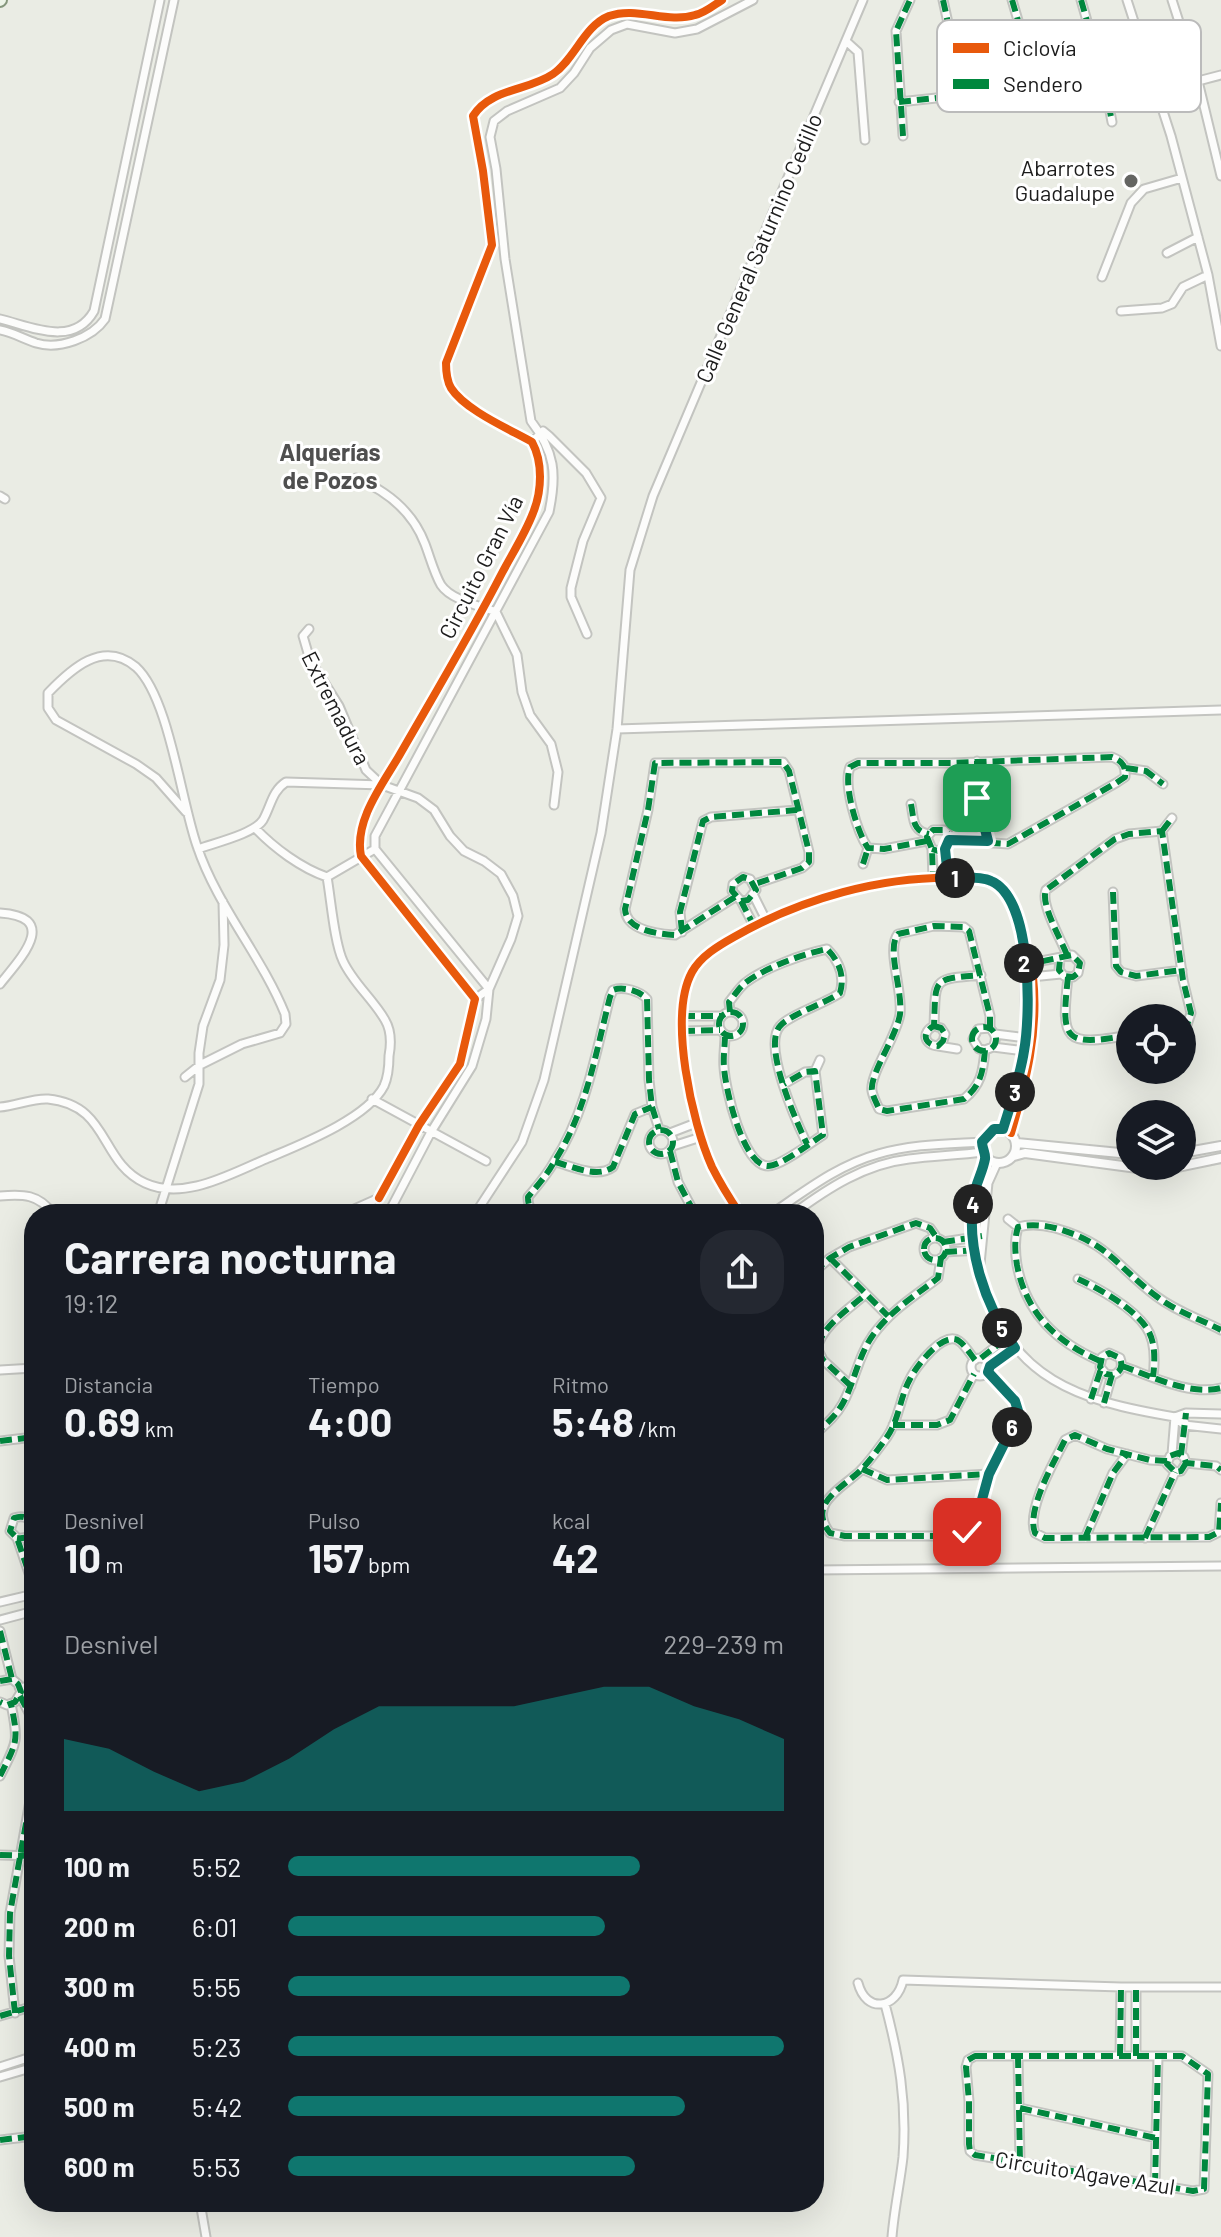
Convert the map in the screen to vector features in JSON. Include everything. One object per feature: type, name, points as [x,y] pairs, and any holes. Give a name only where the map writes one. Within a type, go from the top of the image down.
[{"type":"street","points":[[0,319],[35,331],[57,332],[78,327],[89,320],[94,311],[160,0]]},
{"type":"street","points":[[0,330],[39,344],[55,344],[78,339],[99,327],[108,309],[174,0]]},
{"type":"street","points":[[587,634],[571,597],[571,588],[583,541],[601,498],[586,473],[543,431],[532,442],[463,400],[450,387],[447,375],[446,363],[492,245],[473,116],[479,107],[497,95],[536,83],[554,73],[569,60],[595,26],[609,16],[627,14],[674,18],[696,15],[722,0]]},
{"type":"street","points":[[497,95],[507,111],[560,88],[590,48],[611,30],[627,24],[675,33],[697,29],[753,0]]},
{"type":"street","name":"Calle General Saturnino Cedillo","points":[[482,1204],[522,1142],[544,1080],[601,833],[617,729],[630,570],[653,496],[863,0]]},
{"type":"street","points":[[903,136],[896,31],[910,0]]},
{"type":"street","points":[[943,0],[947,20]]},
{"type":"street","points":[[1012,0],[1018,20]]},
{"type":"street","points":[[1081,0],[1087,20]]},
{"type":"street","points":[[1127,0],[1133,20]]},
{"type":"street","points":[[1172,0],[1178,20]]},
{"type":"street","points":[[627,14],[627,24]]},
{"type":"street","points":[[155,20],[167,23]]},
{"type":"street","points":[[847,42],[858,52],[865,140]]},
{"type":"street","points":[[1201,80],[1221,75]]},
{"type":"street","points":[[1201,93],[1221,176]]},
{"type":"street","points":[[899,102],[937,98]]},
{"type":"street","name":"Circuito Gran Vía","points":[[375,849],[375,836],[397,793],[549,512],[554,479],[551,456],[547,443],[531,421],[505,259],[490,137],[494,121],[507,111]]},
{"type":"street","points":[[1110,112],[1112,122]]},
{"type":"street","points":[[1162,112],[1208,275],[1221,346]]},
{"type":"street","points":[[1102,277],[1131,203],[1144,189],[1182,178]]},
{"type":"street","points":[[1167,253],[1198,237]]},
{"type":"street","points":[[489,258],[505,259]]},
{"type":"street","points":[[1121,311],[1162,308],[1172,304],[1183,287],[1208,275]]},
{"type":"street","points":[[89,320],[99,327]]},
{"type":"street","name":"Circuito Gran Vía","points":[[361,856],[361,828],[382,785],[484,608],[533,513],[540,475],[538,453],[532,442]]},
{"type":"street","points":[[356,478],[376,486],[406,510],[423,539],[442,586],[460,598],[496,612],[517,655],[522,692],[530,715],[551,744],[558,772],[554,805]]},
{"type":"street","name":"Extremadura","points":[[309,629],[303,636],[310,660],[339,706],[366,770],[382,785]]},
{"type":"street","points":[[185,1077],[200,1065],[242,1044],[280,1033],[286,1024],[279,1000],[223,902],[198,849],[162,716],[150,686],[137,668],[108,654],[89,659],[63,677],[48,693],[48,708],[56,720],[156,778],[186,812]]},
{"type":"street","points":[[617,729],[1221,710]]},
{"type":"street","points":[[868,848],[861,838],[846,779],[848,769],[858,763],[1112,757],[1121,761],[1126,768],[1125,777],[1116,783],[1008,844],[949,840]]},
{"type":"street","points":[[977,761],[977,798],[988,841]]},
{"type":"street","points":[[754,896],[748,900],[738,899],[682,932],[665,934],[631,925],[625,918],[655,763],[783,762],[789,771],[809,862],[802,868],[755,884],[743,877],[737,879],[732,891],[738,899],[754,926]]},
{"type":"street","points":[[840,762],[848,769]]},
{"type":"street","points":[[1126,768],[1146,771],[1163,784]]},
{"type":"street","points":[[355,784],[366,770]]},
{"type":"street","points":[[198,849],[255,828],[277,787],[286,782],[382,785],[397,793],[418,798],[434,810],[450,836],[464,851],[501,874],[513,896],[518,916],[489,989],[486,1019],[472,1066],[431,1132],[394,1204]]},
{"type":"street","points":[[911,804],[915,828],[938,851],[945,849]]},
{"type":"street","points":[[682,932],[680,912],[703,821],[711,817],[797,810]]},
{"type":"street","points":[[1172,818],[1162,831],[1189,1004]]},
{"type":"street","points":[[255,828],[272,846],[315,873],[327,877]]},
{"type":"street","points":[[933,878],[929,841],[938,829],[944,830],[949,840]]},
{"type":"street","points":[[1116,1036],[1079,1040],[1071,1036],[1066,1028],[1064,975],[1058,966],[1063,957],[1043,896],[1046,890],[1115,839],[1129,834],[1162,831]]},
{"type":"street","points":[[948,877],[945,849],[949,840]]},
{"type":"street","points":[[868,848],[884,849],[929,841]]},
{"type":"street","points":[[863,864],[868,848]]},
{"type":"street","points":[[327,877],[375,849],[489,989]]},
{"type":"street","points":[[361,856],[475,999]]},
{"type":"street","points":[[0,1107],[46,1099],[84,1111],[101,1130],[116,1159],[127,1172],[145,1184],[166,1189],[198,1186],[312,1140],[345,1122],[384,1086],[391,1044],[386,1022],[341,959],[327,877]]},
{"type":"street","points":[[734,1204],[712,1166],[696,1123],[688,1087],[683,1031],[687,984],[699,962],[716,948],[766,920],[832,895],[883,884],[948,877],[989,879],[1000,886],[1015,907],[1029,977],[1028,1075],[1007,1131]]},
{"type":"street","points":[[755,884],[754,896],[766,920]]},
{"type":"street","points":[[1113,892],[1116,966],[1121,972],[1136,976],[1182,970]]},
{"type":"street","points":[[402,906],[412,897]]},
{"type":"street","points":[[161,1204],[199,1084],[203,1026],[220,980],[224,945],[223,902]]},
{"type":"street","points":[[0,913],[25,918],[31,926],[33,938],[0,984]]},
{"type":"street","points":[[934,926],[964,927],[969,931],[992,1031],[996,1041],[989,1049],[983,1075],[974,1091],[964,1099],[887,1111],[879,1109],[872,1091],[873,1080],[892,1042],[900,1013],[901,992],[893,949],[893,940],[898,934],[934,926]]},
{"type":"street","points":[[807,1144],[791,1110],[776,1052],[775,1036],[780,1025],[840,993],[843,982],[837,959],[827,949],[811,952],[745,983],[729,1002],[726,1014],[719,1023],[723,1033],[729,1094],[744,1144],[755,1161],[763,1166],[773,1165],[823,1135],[815,1071],[820,1060]]},
{"type":"street","points":[[1027,964],[1063,957],[1077,958],[1080,963],[1078,973],[1029,977]]},
{"type":"street","points":[[934,1026],[935,989],[939,982],[945,978],[981,975]]},
{"type":"street","points":[[528,1204],[528,1197],[555,1162],[586,1092],[610,997],[613,990],[619,988],[642,994],[647,999],[646,1038],[652,1107],[659,1129]]},
{"type":"street","points":[[366,1204],[379,1198],[419,1125],[460,1064],[475,999],[489,989]]},
{"type":"street","points":[[683,1016],[726,1014],[741,1017],[742,1030],[732,1037],[723,1033],[683,1031]]},
{"type":"street","points":[[938,1046],[945,1034],[941,1028],[934,1026],[928,1029],[926,1041],[931,1046],[957,1049]]},
{"type":"street","points":[[1028,1051],[975,1045],[974,1033],[984,1027],[1030,1039]]},
{"type":"street","points":[[784,1084],[805,1072],[815,1071]]},
{"type":"street","points":[[372,1099],[486,1161]]},
{"type":"street","points":[[555,1162],[598,1173],[606,1172],[613,1167],[635,1114],[652,1107]]},
{"type":"street","points":[[659,1129],[670,1133],[696,1123]]},
{"type":"street","points":[[659,1129],[650,1137],[650,1145],[658,1154],[701,1137]]},
{"type":"street","points":[[786,1204],[822,1179],[876,1154],[902,1148],[982,1142],[994,1129],[1007,1131],[1017,1143],[1116,1153]]},
{"type":"street","points":[[670,1133],[678,1182],[690,1204]]},
{"type":"street","points":[[982,1142],[984,1154],[973,1198],[972,1237],[994,1314],[1015,1348],[1040,1372],[1091,1399],[1175,1417],[1184,1425],[1221,1429]]},
{"type":"street","points":[[1014,1156],[1017,1143]]},
{"type":"street","points":[[1196,1150],[1221,1146]]},
{"type":"street","points":[[978,1250],[988,1183],[997,1163],[1014,1156],[1025,1153],[1145,1169],[1173,1168],[1221,1158]]},
{"type":"street","points":[[807,1204],[856,1174],[907,1159],[984,1154],[997,1163]]},
{"type":"street","points":[[0,1196],[22,1194],[39,1198],[44,1204]]},
{"type":"street","points":[[379,1198],[391,1204]]},
{"type":"street","points":[[1008,1219],[1018,1227]]},
{"type":"street","points":[[824,1263],[849,1247],[916,1223],[930,1228],[940,1240],[943,1255],[938,1278],[888,1316],[863,1351],[842,1404],[824,1426]]},
{"type":"street","points":[[1018,1227],[1049,1227],[1074,1233],[1113,1255],[1175,1309],[1221,1330]]},
{"type":"street","points":[[1018,1227],[1014,1238],[1020,1280],[1027,1300],[1042,1322],[1055,1336],[1100,1365],[1106,1374],[1118,1372],[1122,1366],[1120,1358],[1113,1353],[1105,1354],[1100,1365],[1091,1399]]},
{"type":"street","points":[[978,1250],[930,1258],[924,1249],[930,1239],[982,1236]]},
{"type":"street","points":[[830,1258],[888,1316]]},
{"type":"street","points":[[1078,1279],[1117,1301],[1146,1327],[1155,1358],[1153,1377]]},
{"type":"street","points":[[824,1333],[866,1294]]},
{"type":"street","points":[[974,1374],[971,1368],[978,1359],[1008,1337]]},
{"type":"street","points":[[824,1506],[862,1469],[893,1425],[910,1377],[940,1342],[948,1338],[956,1339],[978,1359],[987,1360],[989,1369],[1019,1408],[1019,1414],[989,1474],[978,1514],[967,1532],[959,1536],[845,1536],[830,1533],[824,1525]]},
{"type":"street","points":[[974,1374],[983,1376],[1015,1348]]},
{"type":"street","points":[[824,1361],[851,1386]]},
{"type":"street","points":[[1122,1366],[1183,1386],[1213,1390],[1221,1388]]},
{"type":"street","points":[[0,1370],[24,1369]]},
{"type":"street","points":[[893,1425],[937,1425],[950,1420],[974,1374]]},
{"type":"street","points":[[1104,1403],[1112,1375]]},
{"type":"street","points":[[1175,1417],[1186,1413],[1221,1414]]},
{"type":"street","points":[[1175,1417],[1177,1458],[1181,1471],[1175,1472],[1168,1467],[1177,1458],[1186,1413]]},
{"type":"street","points":[[1221,1470],[1216,1466],[1177,1458],[1127,1454],[1075,1435],[1065,1440],[1043,1484],[1031,1524],[1035,1533],[1045,1538],[1215,1535],[1219,1532],[1221,1503]]},
{"type":"street","points":[[0,1441],[24,1438]]},
{"type":"street","points":[[1085,1538],[1113,1473],[1127,1454]]},
{"type":"street","points":[[862,1469],[887,1480],[989,1474]]},
{"type":"street","points":[[1145,1538],[1175,1472]]},
{"type":"street","points":[[10,1531],[14,1518],[24,1518]]},
{"type":"street","points":[[0,1533],[10,1531]]},
{"type":"street","points":[[10,1531],[17,1538],[24,1559]]},
{"type":"street","points":[[17,1538],[24,1539]]},
{"type":"street","points":[[824,1570],[1221,1566]]},
{"type":"street","points":[[0,1602],[24,1596]]},
{"type":"street","points":[[0,1620],[24,1614]]},
{"type":"street","points":[[0,1631],[12,1679],[24,1701]]},
{"type":"street","points":[[0,1680],[12,1679]]},
{"type":"street","points":[[0,1776],[15,1748],[17,1734],[11,1704],[24,1690]]},
{"type":"street","points":[[0,1702],[11,1704]]},
{"type":"street","points":[[15,2013],[9,1956],[10,1913],[24,1832]]},
{"type":"street","points":[[0,1855],[24,1855]]},
{"type":"street","points":[[858,1983],[860,1991],[870,2002],[885,2004],[898,1995],[903,1980],[1221,1987]]},
{"type":"street","points":[[1120,2056],[1121,1987]]},
{"type":"street","points":[[1136,1987],[1136,2056]]},
{"type":"street","points":[[885,2004],[901,2070],[905,2109],[903,2158],[892,2237]]},
{"type":"street","points":[[0,2016],[24,2010]]},
{"type":"street","points":[[1121,2017],[1136,2017]]},
{"type":"street","name":"Circuito Agave Azul","points":[[975,2056],[1136,2056],[1182,2056],[1208,2074],[1204,2189],[1199,2191],[1155,2185],[975,2155],[970,2151],[968,2060],[975,2056]]},
{"type":"street","points":[[1018,2056],[1020,2162]]},
{"type":"street","points":[[1155,2185],[1158,2056]]},
{"type":"street","points":[[0,2067],[24,2059]]},
{"type":"street","points":[[0,2077],[24,2070]]},
{"type":"street","points":[[1020,2108],[1156,2138]]},
{"type":"street","points":[[0,2140],[24,2137]]},
{"type":"street","points":[[202,2212],[206,2237]]},
{"type":"marked path","points":[[903,136],[896,31],[910,0]]},
{"type":"marked path","points":[[943,0],[947,20]]},
{"type":"marked path","points":[[1012,0],[1018,20]]},
{"type":"marked path","points":[[1081,0],[1087,20]]},
{"type":"marked path","points":[[899,102],[937,98]]},
{"type":"marked path","points":[[1110,112],[1112,122]]},
{"type":"marked path","points":[[927,841],[884,849],[868,848],[852,808],[848,785],[850,767],[858,763],[1112,757],[1124,766],[1125,777],[1008,844],[949,840]]},
{"type":"marked path","points":[[977,761],[977,798],[988,841]]},
{"type":"marked path","points":[[735,897],[675,935],[644,930],[627,916],[625,909],[648,810],[655,763],[783,762],[789,771],[809,862],[802,868],[755,884]]},
{"type":"marked path","points":[[1126,768],[1146,771],[1163,784]]},
{"type":"marked path","points":[[911,804],[917,827],[929,834]]},
{"type":"marked path","points":[[682,932],[680,912],[703,821],[711,817],[797,810]]},
{"type":"marked path","points":[[1162,831],[1172,818]]},
{"type":"marked path","points":[[932,849],[938,851],[948,845],[948,834],[944,830],[933,830],[927,837],[932,849],[933,878]]},
{"type":"marked path","points":[[1067,955],[1048,912],[1046,890],[1115,839],[1129,834],[1162,831],[1189,1004]]},
{"type":"marked path","points":[[863,864],[868,848]]},
{"type":"marked path","points":[[741,901],[748,900],[756,890],[750,879],[743,877],[733,884],[732,891],[754,926]]},
{"type":"marked path","points":[[1113,892],[1116,966],[1121,972],[1136,976],[1182,970]]},
{"type":"marked path","points":[[985,1050],[980,1078],[964,1099],[887,1111],[879,1109],[872,1084],[900,1014],[894,960],[898,934],[934,926],[964,927],[969,931],[990,1016],[990,1028]]},
{"type":"marked path","points":[[730,1012],[729,1002],[745,983],[762,972],[827,949],[835,959],[841,975],[840,993],[785,1022],[776,1036],[775,1050],[783,1085],[807,1144]]},
{"type":"marked path","points":[[1024,965],[1072,955],[1080,963],[1078,973],[1073,977],[1064,976],[1059,970],[1060,959]]},
{"type":"marked path","points":[[934,1026],[941,1028],[945,1034],[938,1046],[927,1041],[926,1035],[934,1026],[935,998],[940,984],[953,978],[981,975]]},
{"type":"marked path","points":[[1068,977],[1065,1015],[1071,1034],[1079,1039],[1091,1040],[1116,1038]]},
{"type":"marked path","points":[[529,1204],[528,1197],[565,1143],[582,1103],[613,990],[631,990],[647,999],[649,1080],[652,1107],[659,1129]]},
{"type":"marked path","points":[[731,1012],[740,1015],[743,1024],[740,1033],[731,1036],[722,1033],[719,1024],[722,1015],[731,1012]]},
{"type":"marked path","points":[[683,1016],[722,1016]]},
{"type":"marked path","points":[[984,1027],[992,1031],[996,1039],[992,1047],[984,1051],[976,1047],[972,1039],[976,1031],[984,1027]]},
{"type":"marked path","points":[[683,1031],[720,1030]]},
{"type":"marked path","points":[[725,1035],[725,1077],[737,1124],[751,1153],[759,1163],[768,1166],[788,1158],[823,1135],[815,1071],[805,1072],[784,1084]]},
{"type":"marked path","points":[[555,1162],[592,1172],[613,1167],[635,1114],[652,1107]]},
{"type":"marked path","points":[[661,1130],[670,1133],[673,1142],[670,1151],[661,1154],[652,1151],[649,1142],[652,1133],[661,1130]]},
{"type":"marked path","points":[[670,1151],[678,1182],[690,1204]]},
{"type":"marked path","points":[[824,1263],[849,1247],[916,1223],[930,1228],[937,1238]]},
{"type":"marked path","points":[[1100,1361],[1057,1335],[1045,1324],[1028,1298],[1017,1265],[1015,1246],[1018,1227],[1050,1227],[1088,1241],[1164,1302],[1221,1330]]},
{"type":"marked path","points":[[943,1242],[982,1236]]},
{"type":"marked path","points":[[935,1238],[946,1249],[935,1260],[924,1249],[935,1238]]},
{"type":"marked path","points":[[945,1252],[981,1250]]},
{"type":"marked path","points":[[830,1258],[888,1316]]},
{"type":"marked path","points":[[824,1426],[843,1403],[873,1335],[895,1311],[938,1278],[941,1258]]},
{"type":"marked path","points":[[1078,1279],[1124,1306],[1146,1327],[1153,1345],[1153,1377]]},
{"type":"marked path","points":[[824,1334],[866,1294]]},
{"type":"marked path","points":[[981,1358],[1008,1337]]},
{"type":"marked path","points":[[824,1505],[864,1467],[887,1437],[913,1373],[924,1358],[938,1345],[953,1339],[959,1341],[975,1360]]},
{"type":"marked path","points":[[990,1366],[1015,1348]]},
{"type":"marked path","points":[[1104,1403],[1112,1375],[1121,1366],[1120,1358],[1109,1353],[1102,1357],[1100,1367],[1106,1374],[1112,1375]]},
{"type":"marked path","points":[[824,1361],[851,1386]]},
{"type":"marked path","points":[[1122,1366],[1184,1387],[1221,1388]]},
{"type":"marked path","points":[[1091,1399],[1101,1369]]},
{"type":"marked path","points":[[824,1523],[830,1533],[845,1536],[959,1536],[967,1532],[978,1514],[989,1474],[1019,1414],[1015,1401],[988,1372]]},
{"type":"marked path","points":[[893,1425],[937,1425],[950,1420],[974,1374]]},
{"type":"marked path","points":[[1181,1455],[1186,1413]]},
{"type":"marked path","points":[[1167,1461],[1107,1449],[1075,1435],[1065,1440],[1038,1499],[1033,1523],[1035,1533],[1045,1538],[1209,1537],[1219,1532],[1221,1503]]},
{"type":"marked path","points":[[0,1441],[24,1438]]},
{"type":"marked path","points":[[1186,1463],[1181,1471],[1175,1472],[1167,1464],[1170,1456],[1178,1453],[1186,1463],[1216,1466],[1221,1470]]},
{"type":"marked path","points":[[1085,1538],[1113,1473],[1127,1454]]},
{"type":"marked path","points":[[862,1469],[887,1480],[989,1474]]},
{"type":"marked path","points":[[1145,1538],[1175,1472]]},
{"type":"marked path","points":[[17,1538],[10,1531],[14,1518],[24,1518]]},
{"type":"marked path","points":[[17,1538],[24,1538]]},
{"type":"marked path","points":[[17,1538],[24,1559]]},
{"type":"marked path","points":[[0,1631],[12,1679]]},
{"type":"marked path","points":[[0,1681],[12,1679],[21,1692],[15,1702],[7,1705],[0,1702]]},
{"type":"marked path","points":[[20,1696],[24,1704]]},
{"type":"marked path","points":[[0,1776],[15,1742],[11,1704]]},
{"type":"marked path","points":[[15,2013],[9,1956],[10,1913],[24,1834]]},
{"type":"marked path","points":[[0,1855],[24,1856]]},
{"type":"marked path","points":[[1120,2056],[1121,1987]]},
{"type":"marked path","points":[[1136,1987],[1136,2056]]},
{"type":"marked path","points":[[0,2016],[24,2009]]},
{"type":"marked path","points":[[975,2056],[1182,2056],[1208,2074],[1204,2189],[1193,2191],[975,2155],[970,2151],[969,2144],[966,2067],[968,2060],[975,2056]]},
{"type":"marked path","points":[[1018,2056],[1020,2162]]},
{"type":"marked path","points":[[1155,2185],[1158,2056]]},
{"type":"marked path","points":[[1020,2108],[1156,2138]]},
{"type":"marked path","points":[[0,2140],[24,2137]]},
{"type":"cycle path","points":[[379,1198],[419,1125],[460,1064],[475,999],[361,856],[362,830],[378,791],[465,642],[530,521],[540,486],[540,467],[532,442],[466,404],[451,388],[447,376],[446,363],[492,245],[473,116],[490,100],[553,74],[593,27],[609,16],[630,13],[684,17],[702,13],[722,0]]},
{"type":"cycle path","points":[[733,1204],[704,1148],[691,1098],[683,1041],[685,991],[696,966],[722,944],[786,911],[843,892],[902,881],[961,878],[992,882],[1010,898],[1031,967],[1034,997],[1030,1056],[1011,1133]]},
{"type":"place","name":"Abarrotes Guadalupe","points":[[1131,181]]},
{"type":"district","name":"Alquerías de Pozos","points":[[330,467]]},
{"type":"route","points":[[967,1532],[978,1514],[989,1474],[1019,1414],[1015,1401],[988,1372],[990,1366],[1015,1348],[994,1314],[986,1294],[974,1251],[972,1225],[977,1178],[986,1157],[982,1142],[986,1134],[994,1129],[1003,1129],[1024,1051],[1027,1005],[1024,947],[1015,907],[1009,896],[989,879],[948,877],[945,849],[949,840],[988,841],[977,798]]}]
